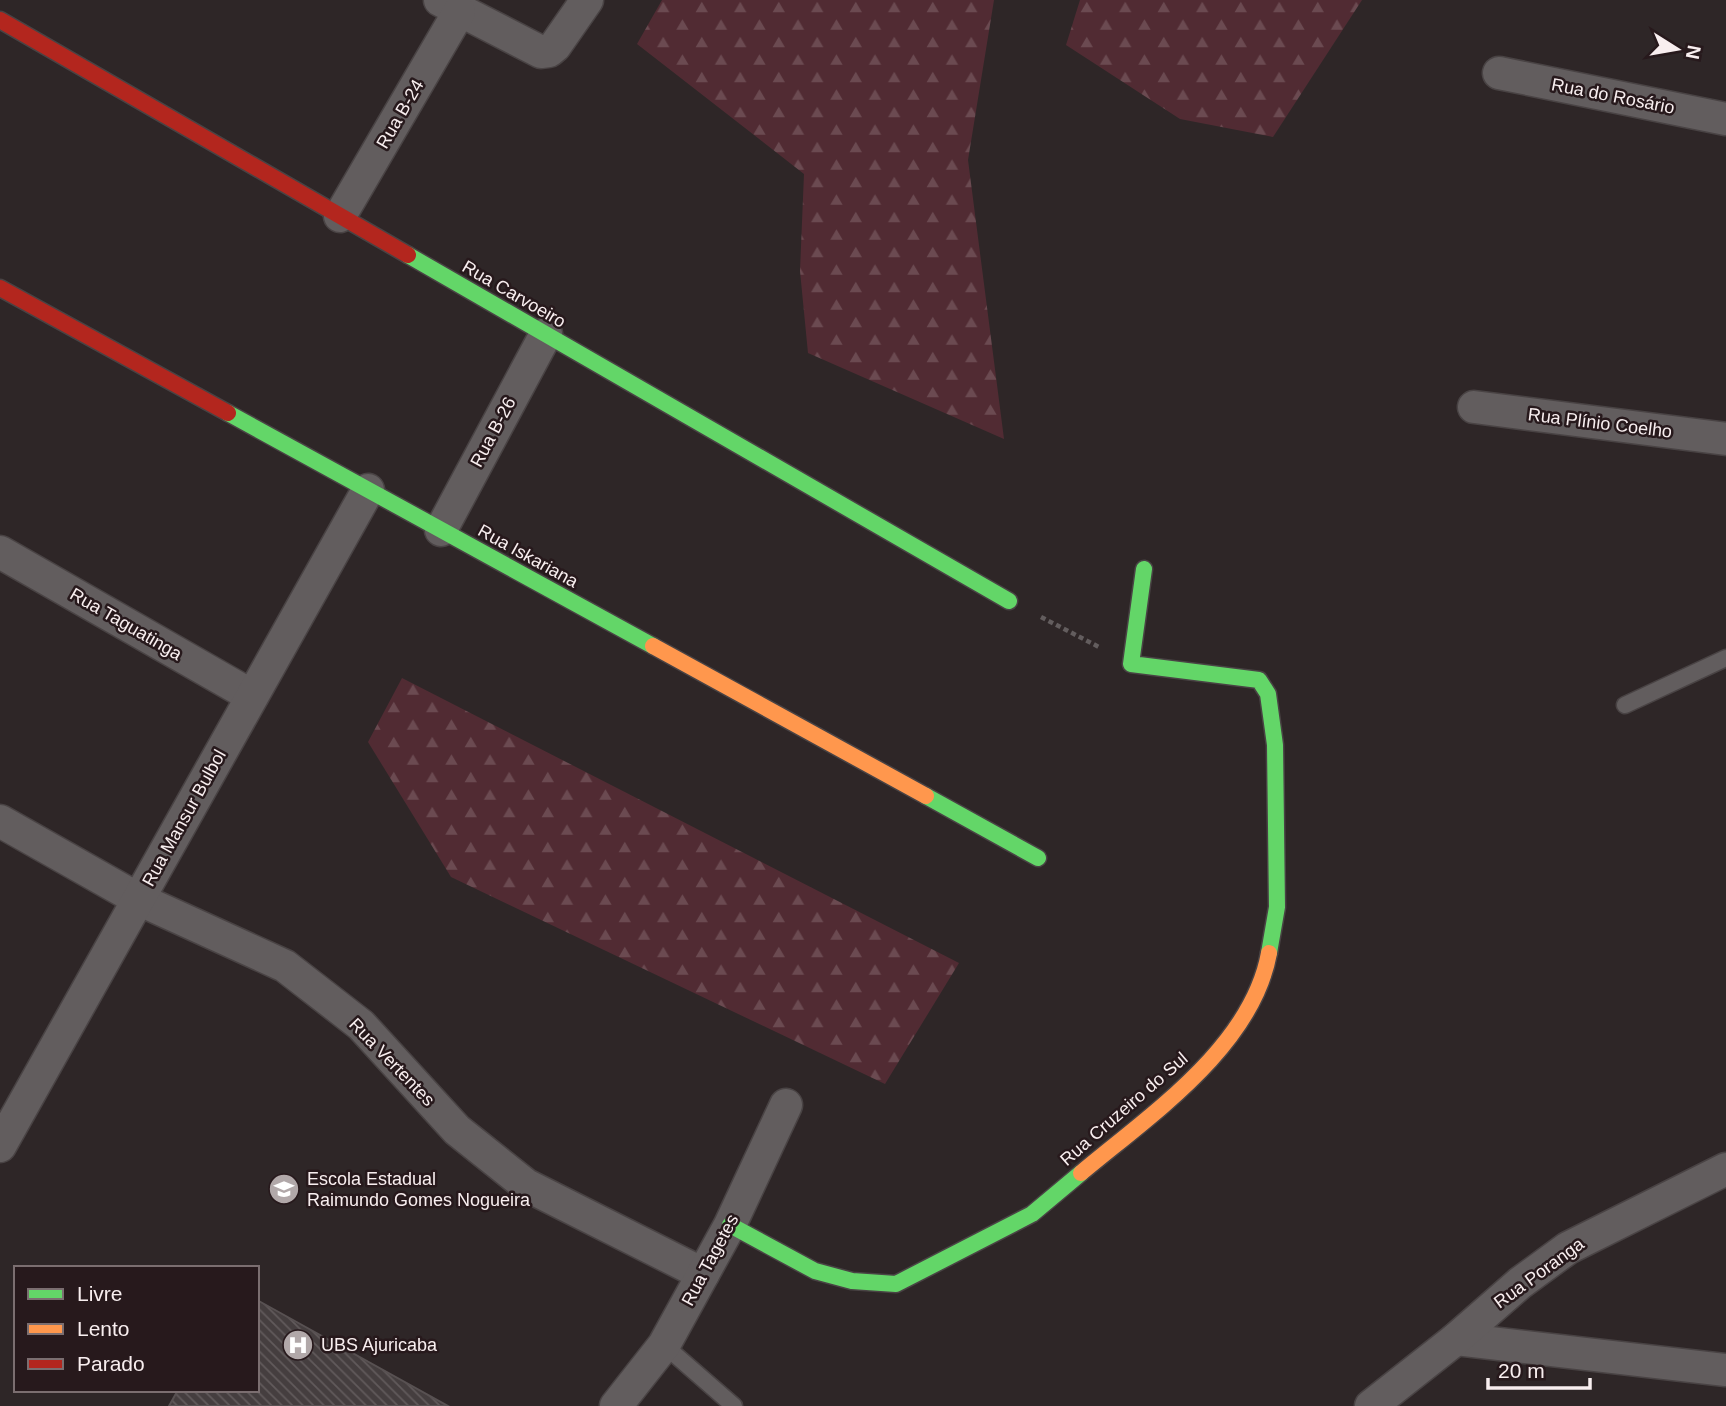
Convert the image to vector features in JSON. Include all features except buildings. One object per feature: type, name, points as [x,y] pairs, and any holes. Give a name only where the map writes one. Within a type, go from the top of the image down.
[{"type":"street","points":[[449,6],[532,49],[549,51],[587,0]]},
{"type":"street","name":"Rua B-24","points":[[340,216],[449,6]]},
{"type":"street","name":"Rua Carvoeiro","points":[[0,20],[1009,601]]},
{"type":"street","name":"Rua do Rosário","points":[[1499,74],[1726,119]]},
{"type":"street","name":"Rua Iskariana","points":[[0,288],[1038,858]]},
{"type":"street","name":"Rua B-26","points":[[441,530],[546,334]]},
{"type":"street","name":"Rua Plínio Coelho","points":[[1474,407],[1726,439]]},
{"type":"street","name":"Rua Mansur Bulbol","points":[[0,1146],[368,490]]},
{"type":"street","name":"Rua Taguatinga","points":[[0,552],[252,696]]},
{"type":"street","points":[[1131,664],[1144,569]]},
{"type":"street","name":"Rua Cruzeiro do Sul","points":[[730,1225],[816,1271],[852,1281],[896,1284],[1032,1214],[1192,1080],[1239,1024],[1264,980],[1277,907],[1275,745],[1268,694],[1259,680],[1131,664]]},
{"type":"street","name":"Rua Vertentes","points":[[0,821],[138,899],[285,966],[361,1025],[457,1130],[526,1185],[703,1274]]},
{"type":"street","name":"Rua Tagetes","points":[[616,1406],[664,1345],[730,1225],[786,1105]]},
{"type":"street","name":"Rua Poranga","points":[[1371,1406],[1520,1283],[1568,1248],[1726,1169]]},
{"type":"street","points":[[1455,1339],[1726,1370]]},
{"type":"lane","points":[[1625,705],[1726,658]]},
{"type":"lane","points":[[664,1345],[734,1406]]},
{"type":"path","points":[[1009,601],[1131,664]]},
{"type":"green space","points":[[662,0],[994,0],[968,160],[1004,439],[808,353],[800,271],[804,174],[637,44]]},
{"type":"green space","points":[[1080,0],[1362,0],[1273,137],[1180,119],[1066,45]]},
{"type":"green space","points":[[402,678],[959,963],[885,1084],[451,877],[368,742]]},
{"type":"traffic: fast","points":[[408,255],[1009,601]]},
{"type":"traffic: fast","points":[[228,413],[653,646]]},
{"type":"traffic: fast","points":[[1144,569],[1131,664],[1259,680],[1268,694],[1275,745],[1277,907],[1269,953]]},
{"type":"traffic: fast","points":[[926,796],[1038,858]]},
{"type":"traffic: fast","points":[[730,1225],[815,1271],[852,1281],[896,1284],[1032,1214],[1081,1173]]},
{"type":"traffic: slow","points":[[653,646],[926,796]]},
{"type":"traffic: slow","points":[[1081,1173],[1166,1103],[1220,1049],[1242,1019],[1259,987],[1269,953]]},
{"type":"traffic: jam","points":[[0,20],[408,255]]},
{"type":"traffic: jam","points":[[0,288],[228,413]]},
{"type":"place","name":"Escola Estadual Raimundo Gomes Nogueira","points":[[284,1189]]},
{"type":"place","name":"UBS Ajuricaba","points":[[298,1345]]}]
